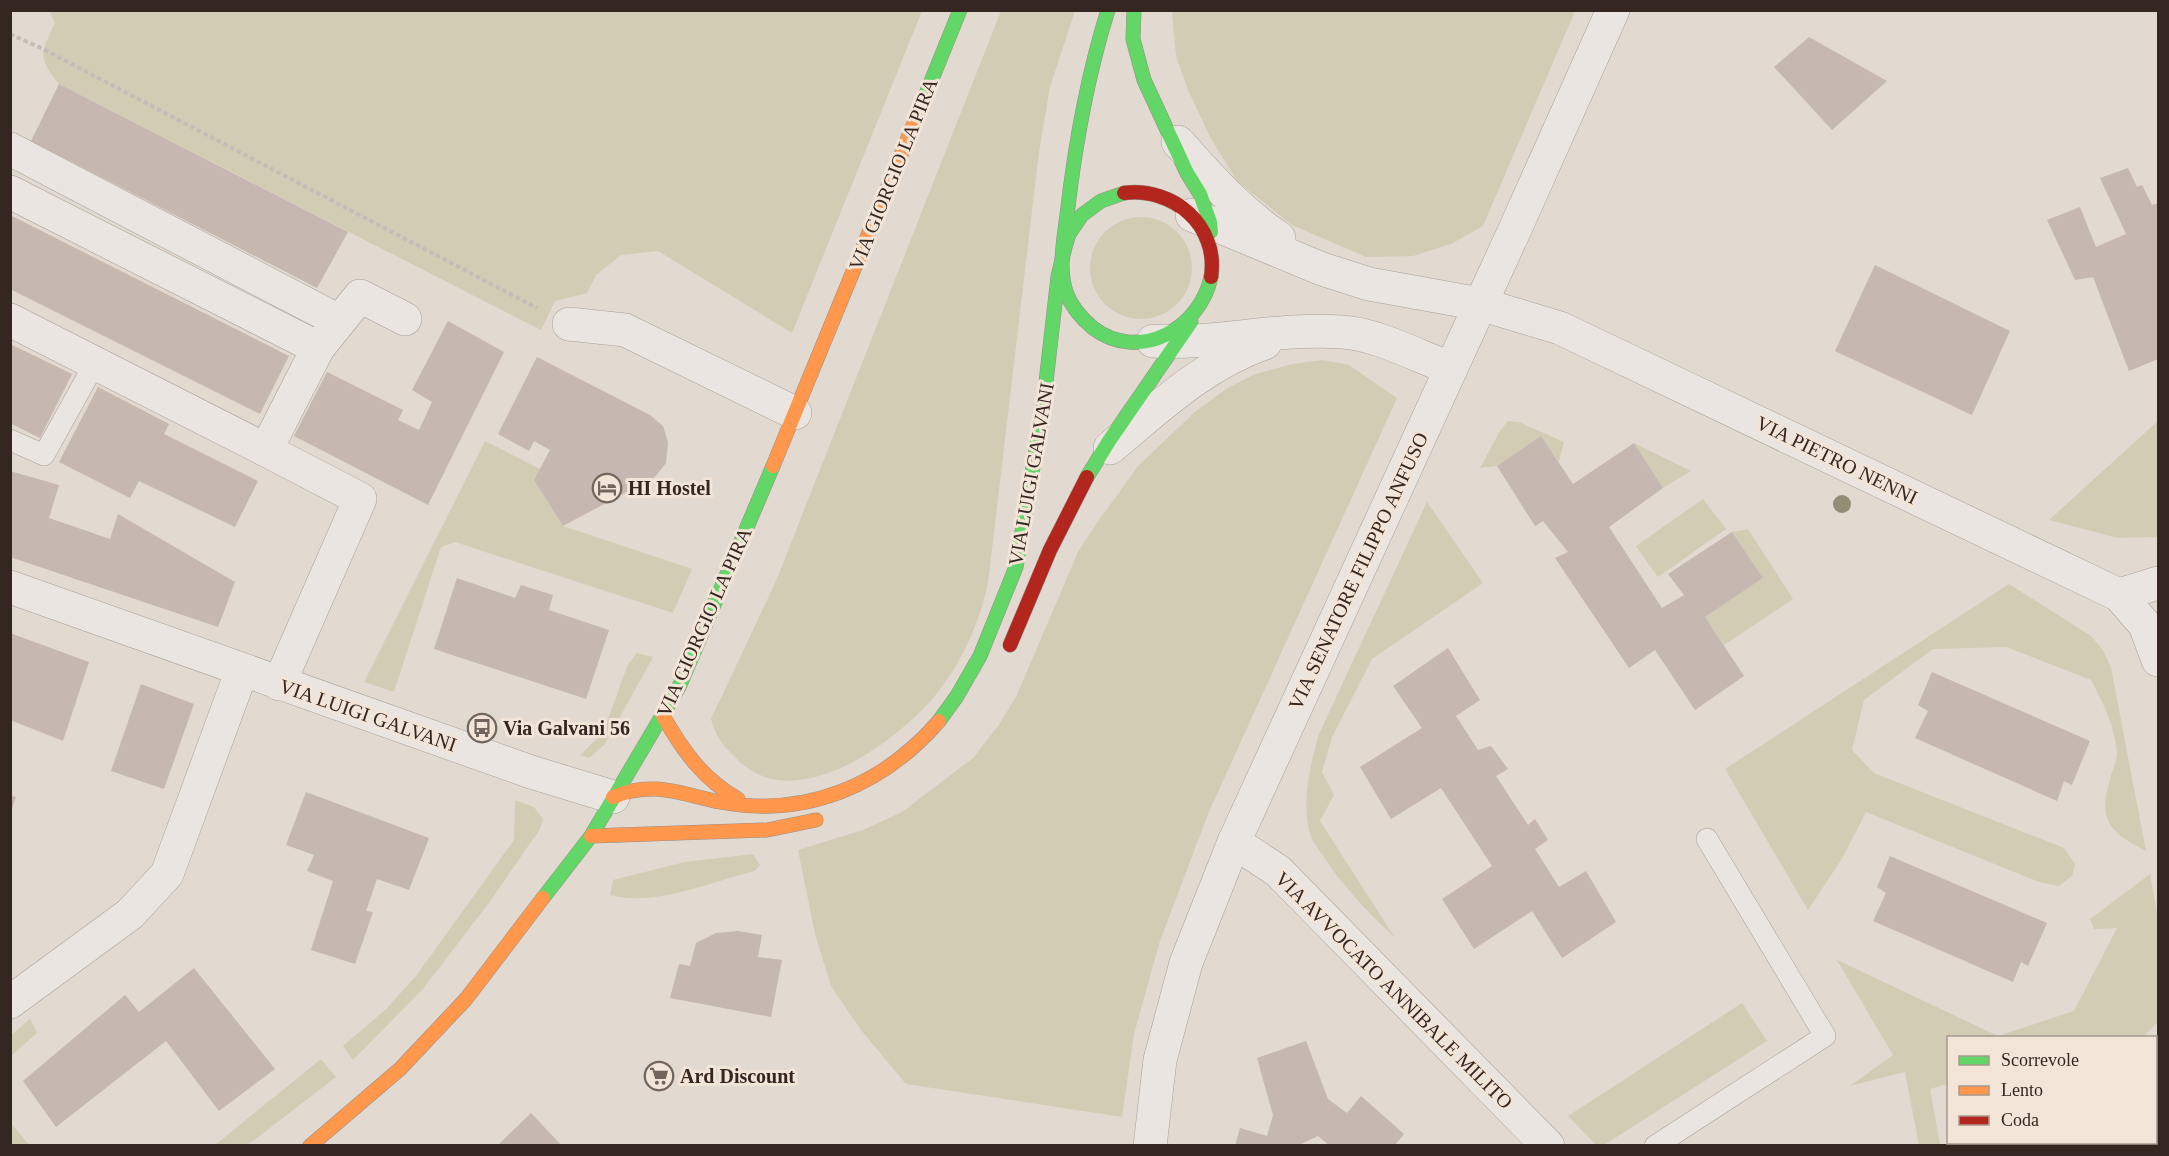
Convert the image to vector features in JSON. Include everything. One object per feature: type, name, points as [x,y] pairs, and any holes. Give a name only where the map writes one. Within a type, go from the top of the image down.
[{"type":"main road","name":"VIA GIORGIO LA PIRA","points":[[310,1146],[400,1069],[466,999],[591,836],[663,716],[679,687],[795,413],[960,10]]},
{"type":"main road","points":[[1062,259],[1070,232],[1082,215],[1102,200],[1125,192],[1150,192],[1173,200],[1201,219],[1213,266],[1208,292],[1174,334],[1128,342],[1105,336],[1086,323],[1071,304],[1064,284],[1062,259],[1071,180],[1086,91],[1108,10]]},
{"type":"main road","points":[[1134,10],[1133,39],[1144,80],[1187,173],[1200,194],[1201,219],[1213,266]]},
{"type":"main road","name":"VIA LUIGI GALVANI","points":[[613,796],[636,789],[657,788],[756,808],[816,802],[852,788],[894,762],[930,731],[957,700],[981,656],[1017,564],[1045,399],[1062,259]]},
{"type":"main road","name":"VIA LUIGI GALVANI","points":[[1004,660],[1041,569],[1078,493],[1174,334]]},
{"type":"main road","points":[[663,716],[679,744],[700,772],[721,790],[756,808]]},
{"type":"main road","points":[[591,836],[767,830],[826,817]]},
{"type":"street","name":"VIA SENATORE FILIPPO ANFUSO","points":[[1150,1146],[1160,1060],[1186,963],[1234,842],[1613,10]]},
{"type":"street","points":[[1168,130],[1217,186],[1250,218],[1322,269]]},
{"type":"street","points":[[10,149],[339,321]]},
{"type":"street","points":[[10,192],[318,348]]},
{"type":"street","points":[[1201,219],[1322,269]]},
{"type":"street","name":"VIA PIETRO NENNI","points":[[1322,269],[1369,284],[1480,304],[1560,328],[2119,595],[2145,625],[2158,660]]},
{"type":"street","points":[[266,450],[318,348],[360,296],[405,319]]},
{"type":"street","points":[[10,320],[360,499],[279,684]]},
{"type":"street","points":[[569,324],[625,330],[795,413]]},
{"type":"street","points":[[1098,457],[1181,388],[1220,364],[1260,345],[1298,332]]},
{"type":"street","points":[[1174,334],[1343,332],[1378,340],[1450,369]]},
{"type":"street","points":[[2119,595],[2158,583]]},
{"type":"street","name":"VIA LUIGI GALVANI","points":[[10,587],[531,772],[613,796]]},
{"type":"street","points":[[10,1002],[130,914],[166,874],[242,670]]},
{"type":"street","name":"VIA AVVOCATO ANNIBALE MILITO","points":[[1234,842],[1278,871],[1548,1146]]},
{"type":"lane","points":[[10,440],[44,455],[95,363]]},
{"type":"lane","points":[[1655,1146],[1825,1036],[1707,839]]},
{"type":"path","points":[[10,34],[43,49],[569,324]]},
{"type":"shaded area","points":[[49,10],[922,11],[792,333],[658,251],[621,255],[596,275],[587,293],[555,301],[541,330],[59,84],[44,61],[44,48],[55,23]]},
{"type":"shaded area","points":[[1172,10],[1575,11],[1483,226],[1451,244],[1413,256],[1366,257],[1292,225],[1237,181],[1210,137],[1188,90],[1176,56]]},
{"type":"shaded area","points":[[1001,11],[1075,11],[1050,87],[1039,152],[988,583],[980,614],[961,658],[944,684],[916,716],[893,735],[868,753],[840,768],[812,778],[784,781],[758,774],[735,757],[723,744],[711,719],[776,581]]},
{"type":"shaded area","points":[[1141,217],[1161,220],[1170,225],[1184,239],[1189,248],[1192,268],[1189,288],[1184,297],[1170,311],[1161,316],[1141,319],[1121,316],[1112,311],[1098,297],[1093,288],[1090,268],[1093,248],[1098,239],[1112,225],[1121,220]]},
{"type":"shaded area","points":[[1323,360],[1349,365],[1397,398],[1208,814],[1160,941],[1134,1034],[1122,1117],[906,1084],[861,1030],[831,986],[815,934],[798,850],[863,830],[902,812],[973,758],[998,726],[1016,697],[1078,552],[1139,465],[1196,411],[1226,389],[1255,374],[1293,364]]},
{"type":"shaded area","points":[[1508,421],[1519,422],[1564,442],[1559,462],[1541,437],[1497,466],[1480,468]]},
{"type":"shaded area","points":[[2158,421],[2158,537],[2118,538],[2049,520]]},
{"type":"shaded area","points":[[485,441],[540,469],[534,480],[563,526],[692,569],[673,613],[455,542],[441,547],[394,692],[364,682]]},
{"type":"shaded area","points":[[1634,443],[1691,471],[1663,488]]},
{"type":"shaded area","points":[[1703,499],[1726,529],[1658,577],[1636,546]]},
{"type":"shaded area","points":[[1427,502],[1483,583],[1372,659],[1332,737],[1322,772],[1334,795],[1320,821],[1395,938],[1365,908],[1330,866],[1310,834],[1306,809],[1310,771],[1319,734]]},
{"type":"shaded area","points":[[1748,529],[1793,599],[1724,645],[1705,617],[1763,578],[1732,532]]},
{"type":"shaded area","points":[[2009,584],[2091,636],[2103,650],[2111,668],[2146,851],[2116,831],[2106,815],[2106,793],[2116,759],[2116,742],[2111,723],[2091,680],[2006,647],[1933,649],[1864,700],[1852,750],[1874,773],[2064,848],[2075,864],[2072,876],[2059,886],[2039,882],[1866,812],[1843,857],[1808,910],[1725,769]]},
{"type":"shaded area","points":[[637,653],[653,657],[605,744],[589,758],[580,755],[603,733],[628,664]]},
{"type":"shaded area","points":[[515,800],[534,807],[543,819],[540,829],[491,900],[423,989],[353,1060],[343,1046],[386,1009],[416,976],[514,840]]},
{"type":"shaded area","points":[[753,854],[760,865],[754,871],[701,887],[645,898],[610,895],[613,880],[685,862]]},
{"type":"shaded area","points":[[2150,874],[2158,918],[2158,1022],[2144,1036],[1998,1036],[2074,1011],[2117,928],[2094,929],[2090,919]]},
{"type":"shaded area","points":[[1837,960],[1998,1036],[1947,1036],[1947,1084],[1930,1089],[1940,1145],[1919,1145],[1905,1072],[1850,1086],[1893,1055]]},
{"type":"shaded area","points":[[1742,1003],[1767,1041],[1604,1145],[1596,1145],[1568,1116]]},
{"type":"shaded area","points":[[30,1019],[37,1033],[11,1056],[11,1035]]},
{"type":"shaded area","points":[[321,1059],[336,1077],[248,1145],[215,1145]]},
{"type":"shaded area","points":[[11,1123],[29,1145],[11,1145]]},
{"type":"building","points":[[1809,37],[1887,81],[1832,130],[1774,67]]},
{"type":"building","points":[[59,84],[348,232],[317,288],[31,141]]},
{"type":"building","points":[[2128,168],[2137,187],[2142,185],[2152,205],[2158,203],[2158,359],[2129,371],[2093,277],[2075,280],[2047,220],[2080,207],[2096,247],[2126,234],[2100,178]]},
{"type":"building","points":[[10,215],[289,356],[260,414],[10,289]]},
{"type":"building","points":[[1875,265],[2010,331],[1972,415],[1835,351]]},
{"type":"building","points":[[448,321],[504,352],[428,505],[294,436],[327,372],[403,410],[398,420],[419,430],[432,402],[412,390]]},
{"type":"building","points":[[10,344],[72,374],[40,438],[10,423]]},
{"type":"building","points":[[537,357],[650,415],[663,426],[668,442],[666,463],[655,477],[563,526],[534,480],[550,450],[534,441],[529,451],[498,434]]},
{"type":"building","points":[[98,387],[169,424],[164,434],[258,481],[235,527],[139,481],[130,498],[59,462]]},
{"type":"building","points":[[1541,436],[1573,484],[1634,443],[1663,488],[1609,527],[1662,608],[1684,595],[1668,574],[1732,532],[1763,578],[1705,617],[1744,676],[1695,710],[1655,650],[1629,668],[1555,558],[1568,552],[1543,521],[1535,526],[1497,466]]},
{"type":"building","points":[[10,471],[59,485],[49,518],[110,539],[118,514],[235,582],[218,627],[10,557]]},
{"type":"building","points":[[457,578],[515,598],[521,585],[553,595],[549,610],[609,630],[586,699],[434,649]]},
{"type":"building","points":[[10,633],[89,662],[63,741],[10,720]]},
{"type":"building","points":[[1448,648],[1480,700],[1456,716],[1478,750],[1491,746],[1508,769],[1496,776],[1528,825],[1535,819],[1548,840],[1535,849],[1559,887],[1586,871],[1616,922],[1562,958],[1532,911],[1474,949],[1442,899],[1492,866],[1441,788],[1391,819],[1360,767],[1422,728],[1393,686]]},
{"type":"building","points":[[1932,672],[2090,741],[2072,785],[2064,781],[2057,801],[1915,738],[1928,711],[1918,705]]},
{"type":"building","points":[[141,684],[194,704],[164,789],[111,771]]},
{"type":"building","points":[[306,792],[429,838],[409,890],[377,879],[366,911],[373,912],[355,964],[311,950],[333,881],[307,871],[314,855],[286,845]]},
{"type":"building","points":[[10,795],[16,797],[11,811],[10,811]]},
{"type":"building","points":[[1890,856],[2047,923],[2028,966],[2021,962],[2013,982],[1873,921],[1886,893],[1877,887]]},
{"type":"building","points":[[738,931],[762,935],[758,957],[782,960],[771,1017],[670,998],[679,964],[690,966],[696,943],[716,933]]},
{"type":"building","points":[[194,968],[275,1069],[219,1111],[166,1041],[56,1127],[23,1081],[125,995],[139,1012]]},
{"type":"building","points":[[1306,1041],[1328,1099],[1347,1113],[1361,1096],[1404,1134],[1394,1146],[1330,1146],[1318,1136],[1297,1146],[1235,1146],[1240,1128],[1267,1136],[1273,1115],[1257,1058]]},
{"type":"building","points":[[531,1113],[562,1146],[497,1146]]},
{"type":"building","points":[[2157,1138],[2158,1146],[1973,1146],[1973,1144],[2157,1144]]},
{"type":"traffic: fast","points":[[917,116],[960,10]]},
{"type":"traffic: fast","points":[[1108,10],[1088,86],[1074,163],[1062,254],[1062,273],[1066,292],[1077,312],[1093,328],[1111,338],[1129,342],[1148,341],[1165,335],[1181,325],[1194,312],[1205,296],[1211,277]]},
{"type":"traffic: fast","points":[[1134,10],[1133,39],[1144,80],[1187,173],[1200,194],[1210,222],[1211,232]]},
{"type":"traffic: fast","points":[[939,721],[957,696],[980,656],[1016,567],[1043,408],[1058,277],[1069,234],[1082,215],[1101,201],[1124,193]]},
{"type":"traffic: fast","points":[[1087,477],[1191,322]]},
{"type":"traffic: fast","points":[[543,898],[591,836],[679,687],[773,466]]},
{"type":"traffic: slow","points":[[773,466],[917,116]]},
{"type":"traffic: slow","points":[[663,716],[678,741],[704,773],[714,783],[738,799]]},
{"type":"traffic: slow","points":[[613,797],[641,789],[654,789],[752,806],[812,801],[840,792],[868,779],[917,744],[939,721]]},
{"type":"traffic: slow","points":[[591,836],[767,830],[816,820]]},
{"type":"traffic: slow","points":[[310,1146],[400,1069],[466,999],[543,898]]},
{"type":"traffic: jam","points":[[1124,193],[1159,196],[1189,213],[1200,226],[1208,241],[1212,258],[1211,277]]},
{"type":"traffic: jam","points":[[1010,645],[1050,550],[1087,477]]},
{"type":"place","name":"HI Hostel","points":[[607,488]]},
{"type":"place","name":"Via Galvani 56","points":[[482,728]]},
{"type":"place","name":"Ard Discount","points":[[659,1076]]}]
